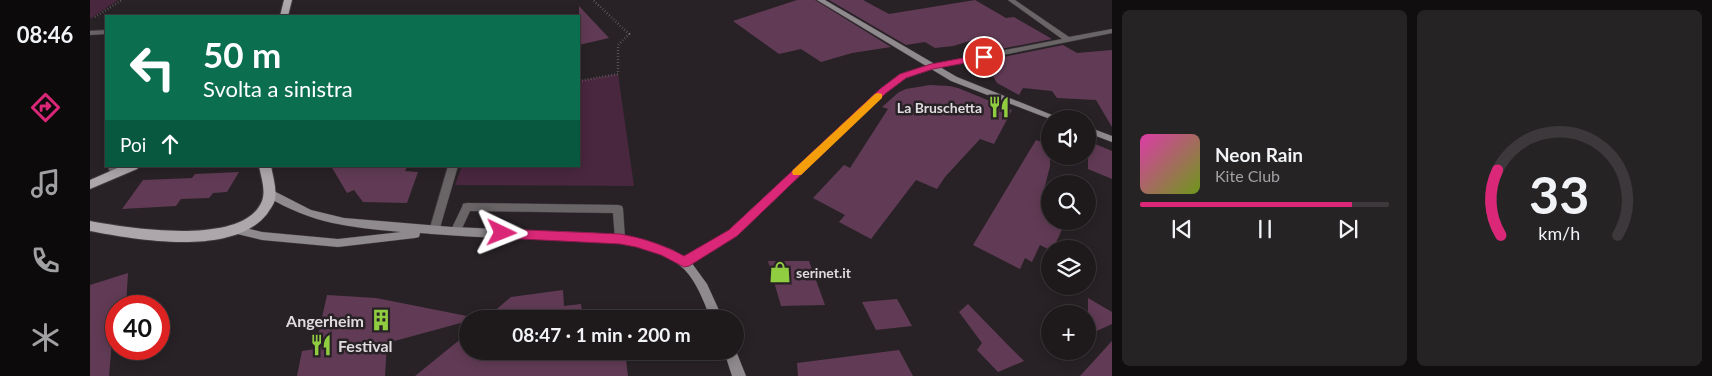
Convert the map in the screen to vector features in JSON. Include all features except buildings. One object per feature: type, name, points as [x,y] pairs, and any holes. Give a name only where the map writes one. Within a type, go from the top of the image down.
[{"type":"main road","points":[[284,15],[288,0]]},
{"type":"main road","points":[[91,184],[114,170],[128,167]]},
{"type":"main road","points":[[90,226],[121,232],[209,236],[237,230],[260,213],[266,204],[270,192],[265,167]]},
{"type":"street","points":[[820,0],[931,67],[971,86],[1041,113]]},
{"type":"street","points":[[1011,0],[1068,40]]},
{"type":"street","points":[[684,262],[733,233],[883,91],[903,76],[931,67],[1112,31]]},
{"type":"street","points":[[90,33],[105,32]]},
{"type":"street","points":[[1096,133],[1112,139]]},
{"type":"street","points":[[434,231],[453,167]]},
{"type":"street","points":[[270,192],[291,206],[321,218],[434,231],[620,239],[637,242],[665,251],[684,262],[702,287],[713,310]]},
{"type":"street","points":[[455,232],[467,207],[618,209],[620,239]]},
{"type":"street","points":[[237,230],[262,236],[338,243],[434,231]]},
{"type":"street","points":[[733,360],[738,376]]},
{"type":"path","points":[[90,20],[122,0]]},
{"type":"path","points":[[580,81],[618,74],[618,45],[629,34],[593,0]]},
{"type":"shaded area","points":[[90,0],[118,0],[90,19]]},
{"type":"shaded area","points":[[618,74],[634,186],[455,185],[462,167],[580,167],[580,81]]},
{"type":"slow traffic","points":[[797,172],[878,96]]},
{"type":"place","name":"La Bruschetta","points":[[999,107]]},
{"type":"place","name":"serinet.it","points":[[780,272]]},
{"type":"place","name":"Angerheim","points":[[381,320]]},
{"type":"place","name":"Festival","points":[[321,345]]},
{"type":"route","points":[[502,233],[620,239],[665,251],[684,262],[733,233],[883,91],[903,76],[931,67],[984,57]]}]
